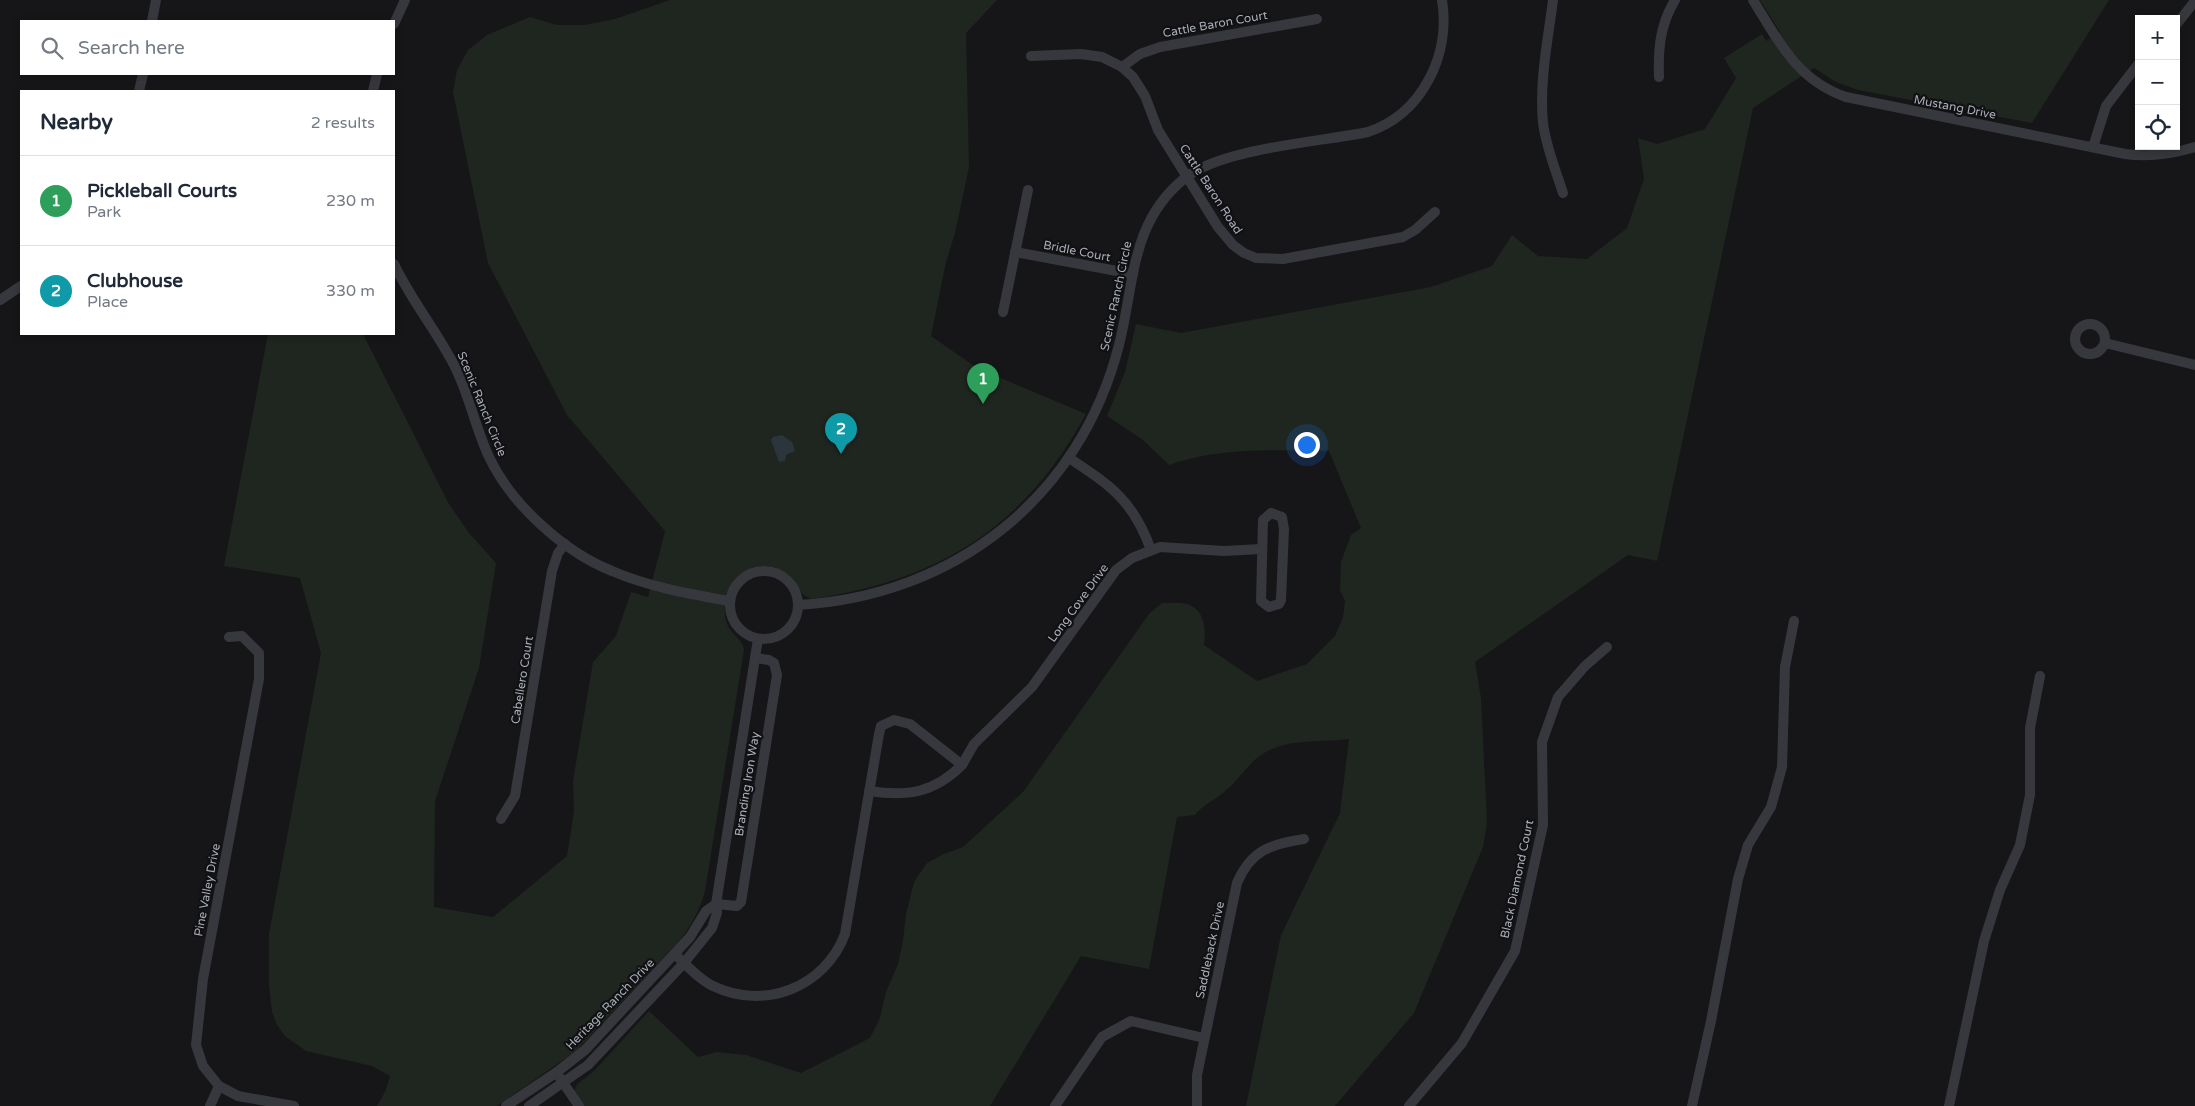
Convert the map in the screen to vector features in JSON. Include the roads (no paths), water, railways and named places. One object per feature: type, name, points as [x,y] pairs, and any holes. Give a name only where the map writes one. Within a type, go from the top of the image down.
[{"type":"street","points":[[152,20],[156,0]]},
{"type":"street","points":[[395,22],[405,0]]},
{"type":"street","name":"Scenic Ranch Circle","points":[[798,604],[842,600],[914,582],[957,560],[995,536],[1014,520],[1032,503],[1069,458],[1093,418],[1110,378],[1120,342],[1143,234],[1161,202],[1187,176],[1230,158],[1368,132],[1389,124],[1410,106],[1433,72],[1442,40],[1442,0]]},
{"type":"street","points":[[1553,0],[1543,80],[1542,114],[1547,140],[1563,193]]},
{"type":"street","points":[[1659,77],[1660,39],[1667,15],[1675,0]]},
{"type":"street","name":"Mustang Drive","points":[[1754,0],[1796,64],[1811,80],[1833,93],[1865,102],[2125,154],[2149,155],[2195,147]]},
{"type":"street","points":[[2180,20],[2195,1]]},
{"type":"street","name":"Cattle Baron Court","points":[[1122,68],[1140,54],[1160,47],[1317,19]]},
{"type":"street","name":"Cattle Baron Road","points":[[1031,56],[1091,55],[1122,68],[1133,77],[1139,86],[1158,130],[1225,236],[1244,253],[1256,258],[1283,259],[1396,239],[1415,230],[1435,212]]},
{"type":"street","points":[[2093,148],[2106,106],[2135,69]]},
{"type":"street","points":[[140,90],[142,75]]},
{"type":"street","points":[[372,90],[376,75]]},
{"type":"street","points":[[1003,312],[1028,190]]},
{"type":"street","name":"Bridle Court","points":[[1015,252],[1133,274]]},
{"type":"street","name":"Scenic Ranch Circle","points":[[395,266],[405,287],[455,367],[481,440],[498,473],[523,506],[566,544],[592,562],[627,578],[729,600]]},
{"type":"street","points":[[0,300],[20,287]]},
{"type":"street","points":[[2105,342],[2195,365]]},
{"type":"street","points":[[1069,458],[1105,483],[1128,504],[1136,516],[1151,550]]},
{"type":"street","points":[[1271,514],[1282,516],[1284,522],[1282,594],[1279,604],[1269,607],[1261,602],[1261,548],[1263,520],[1271,514]]},
{"type":"street","name":"Cabellero Court","points":[[501,819],[515,796],[552,571],[558,553],[566,544]]},
{"type":"street","name":"Long Cove Drive","points":[[869,791],[903,795],[919,791],[946,779],[962,765],[974,744],[1032,687],[1116,570],[1132,558],[1151,550],[1170,547],[1224,551],[1261,548]]},
{"type":"street","points":[[760,571],[771,571],[791,583],[796,593],[798,604],[795,619],[786,631],[768,639],[758,639],[748,635],[733,621],[729,600],[733,590],[744,577],[760,571]]},
{"type":"street","points":[[1692,1106],[1711,1021],[1738,879],[1748,845],[1771,807],[1782,767],[1785,667],[1794,621]]},
{"type":"street","name":"Pine Valley Drive","points":[[229,637],[242,636],[259,653],[259,679],[203,979],[196,1044],[203,1066],[219,1086],[238,1096],[294,1106]]},
{"type":"street","name":"Heritage Ranch Drive","points":[[529,1106],[564,1083],[594,1059],[684,963],[712,928],[717,913],[716,904],[758,639]]},
{"type":"street","name":"Black Diamond Court","points":[[1409,1106],[1462,1043],[1515,951],[1543,825],[1542,742],[1558,696],[1585,666],[1607,647]]},
{"type":"street","name":"Branding Iron Way","points":[[716,904],[732,907],[737,906],[741,902],[777,676],[774,663],[769,660],[755,658]]},
{"type":"street","points":[[1949,1106],[1984,941],[2000,890],[2020,845],[2030,795],[2030,728],[2040,676]]},
{"type":"street","points":[[675,954],[712,986],[727,991],[760,996],[793,989],[808,982],[823,971],[841,947],[847,928],[878,734],[882,726],[894,720],[910,724],[962,765]]},
{"type":"street","name":"Saddleback Drive","points":[[1197,1106],[1197,1075],[1204,1038],[1234,896],[1242,872],[1249,862],[1270,846],[1304,838]]},
{"type":"street","name":"Heritage Ranch Drive","points":[[506,1106],[557,1072],[585,1050],[675,954],[696,929],[706,910],[716,904]]},
{"type":"street","points":[[1055,1106],[1102,1037],[1131,1021],[1204,1038]]},
{"type":"street","points":[[557,1072],[579,1106]]},
{"type":"street","points":[[210,1106],[219,1086]]},
{"type":"place","name":"Pickleball Courts","points":[[983,404]]},
{"type":"place","name":"Clubhouse","points":[[841,454]]}]
